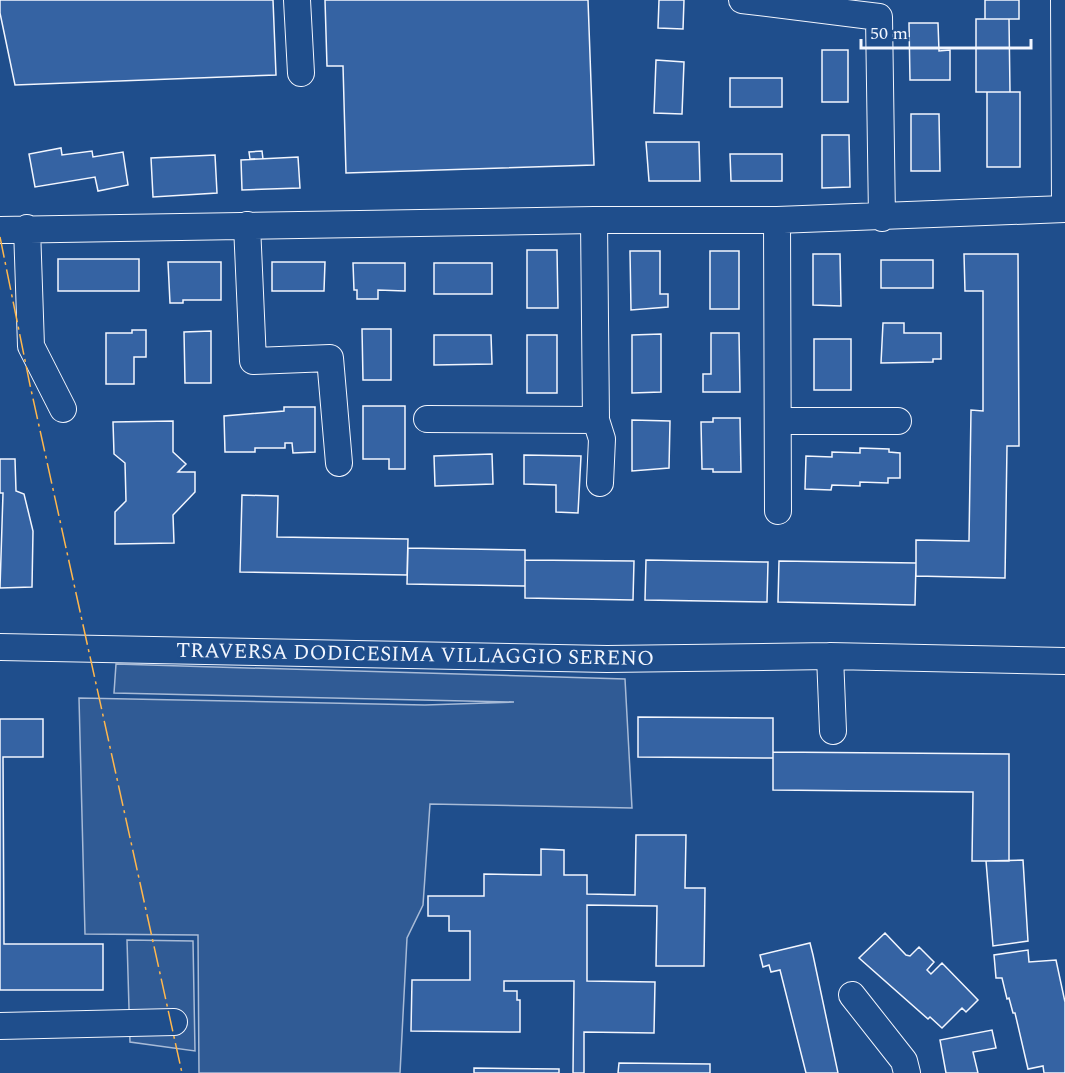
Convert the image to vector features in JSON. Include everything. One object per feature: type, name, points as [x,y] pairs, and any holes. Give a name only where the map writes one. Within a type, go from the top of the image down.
[{"type":"street","points":[[297,0],[301,73]]},
{"type":"street","points":[[742,0],[879,17],[882,218]]},
{"type":"street","points":[[1064,0],[1065,204]]},
{"type":"street","points":[[0,230],[594,220],[882,218],[1065,209]]},
{"type":"street","points":[[594,220],[596,420],[602,440],[600,483]]},
{"type":"street","points":[[777,220],[778,511]]},
{"type":"street","points":[[247,225],[254,361],[330,358],[339,463]]},
{"type":"street","points":[[27,228],[31,346],[63,409]]},
{"type":"street","points":[[427,419],[596,420]]},
{"type":"street","points":[[778,421],[898,421]]},
{"type":"street","name":"TRAVERSA DODICESIMA VILLAGGIO SERENO","points":[[0,647],[607,659],[830,656],[1065,661]]},
{"type":"street","points":[[830,656],[833,731]]},
{"type":"street","points":[[852,994],[904,1061],[907,1073]]},
{"type":"street","points":[[0,1026],[174,1022]]},
{"type":"shaded area","points":[[116,664],[625,679],[632,808],[430,804],[423,905],[407,938],[400,1073],[199,1073],[198,935],[85,934],[79,698],[425,705],[514,702],[114,693]]},
{"type":"shaded area","points":[[127,940],[193,941],[195,1051],[130,1042]]},
{"type":"building","points":[[0,0],[273,0],[276,75],[15,85],[0,13]]},
{"type":"building","points":[[325,0],[588,0],[594,165],[346,173],[343,66],[327,66]]},
{"type":"building","points":[[659,0],[684,0],[683,29],[658,28]]},
{"type":"building","points":[[985,0],[1019,0],[1019,19],[985,19]]},
{"type":"building","points":[[976,19],[1009,19],[1010,92],[976,92]]},
{"type":"building","points":[[909,23],[938,23],[939,51],[950,50],[950,80],[910,80]]},
{"type":"building","points":[[822,50],[848,50],[848,102],[822,102]]},
{"type":"building","points":[[656,60],[684,62],[682,114],[654,113]]},
{"type":"building","points":[[730,78],[782,78],[782,107],[730,107]]},
{"type":"building","points":[[987,92],[1020,92],[1020,167],[987,167]]},
{"type":"building","points":[[911,114],[939,114],[940,171],[911,171]]},
{"type":"building","points":[[822,135],[849,135],[850,187],[822,188]]},
{"type":"building","points":[[646,142],[699,142],[700,181],[649,181]]},
{"type":"building","points":[[61,148],[62,155],[92,151],[93,157],[123,152],[128,185],[98,191],[95,177],[35,187],[29,154]]},
{"type":"building","points":[[262,151],[263,159],[250,159],[249,152]]},
{"type":"building","points":[[730,154],[782,154],[782,181],[731,181]]},
{"type":"building","points":[[215,155],[217,193],[153,197],[151,158]]},
{"type":"building","points":[[298,157],[300,188],[242,190],[241,160]]},
{"type":"building","points":[[527,250],[557,250],[558,308],[527,308]]},
{"type":"building","points":[[630,251],[660,251],[660,294],[668,294],[668,307],[631,310]]},
{"type":"building","points":[[710,251],[739,251],[739,309],[710,309]]},
{"type":"building","points":[[813,254],[840,254],[841,306],[813,305]]},
{"type":"building","points":[[964,254],[1018,254],[1019,446],[1007,446],[1005,578],[916,576],[916,540],[969,541],[971,410],[983,411],[983,291],[965,291]]},
{"type":"building","points":[[58,259],[139,259],[139,291],[58,291]]},
{"type":"building","points":[[881,260],[933,260],[933,288],[881,288]]},
{"type":"building","points":[[168,262],[221,262],[221,300],[183,300],[183,303],[170,303]]},
{"type":"building","points":[[272,262],[325,262],[324,291],[272,291]]},
{"type":"building","points":[[353,263],[405,263],[405,291],[378,290],[378,299],[357,299],[357,290],[354,290]]},
{"type":"building","points":[[434,263],[492,263],[492,294],[434,294]]},
{"type":"building","points":[[883,323],[904,323],[904,333],[941,333],[941,359],[933,359],[933,362],[881,363]]},
{"type":"building","points":[[362,329],[391,329],[391,380],[363,380]]},
{"type":"building","points":[[132,330],[146,330],[146,357],[134,357],[134,384],[106,384],[106,333],[132,333]]},
{"type":"building","points":[[211,331],[211,383],[185,383],[184,332]]},
{"type":"building","points":[[711,333],[739,333],[740,392],[703,392],[703,374],[711,374]]},
{"type":"building","points":[[661,334],[661,392],[632,393],[632,335]]},
{"type":"building","points":[[434,335],[491,335],[492,364],[434,365]]},
{"type":"building","points":[[527,335],[557,335],[557,393],[527,393]]},
{"type":"building","points":[[814,339],[851,339],[851,390],[814,390]]},
{"type":"building","points":[[363,406],[405,406],[405,469],[389,469],[389,459],[363,459]]},
{"type":"building","points":[[284,407],[315,407],[315,452],[293,453],[292,443],[285,443],[285,448],[255,448],[255,452],[225,452],[224,416],[284,411]]},
{"type":"building","points":[[713,418],[740,418],[741,472],[713,472],[713,469],[702,469],[701,422],[713,422]]},
{"type":"building","points":[[632,420],[670,421],[669,468],[632,471]]},
{"type":"building","points":[[173,421],[173,452],[186,464],[178,472],[195,472],[195,492],[173,515],[174,543],[115,544],[115,512],[126,501],[125,463],[114,454],[113,422]]},
{"type":"building","points":[[860,448],[889,449],[889,452],[900,453],[900,478],[888,478],[888,483],[860,482],[860,486],[832,485],[831,490],[805,489],[806,456],[832,457],[832,452],[860,453]]},
{"type":"building","points":[[492,454],[493,484],[435,486],[434,456]]},
{"type":"building","points":[[524,455],[581,456],[578,513],[556,512],[556,485],[524,484]]},
{"type":"building","points":[[0,459],[15,459],[16,491],[24,494],[33,531],[32,587],[0,588],[3,493],[0,493]]},
{"type":"building","points":[[242,495],[278,496],[277,537],[408,539],[407,575],[240,572]]},
{"type":"building","points":[[408,548],[525,550],[525,586],[407,584]]},
{"type":"building","points":[[525,560],[634,561],[633,600],[525,598]]},
{"type":"building","points":[[646,560],[768,562],[767,602],[645,600]]},
{"type":"building","points":[[779,561],[916,563],[915,605],[778,602]]},
{"type":"building","points":[[638,717],[773,718],[773,758],[638,757]]},
{"type":"building","points":[[0,719],[43,719],[43,757],[3,757],[4,944],[103,944],[103,990],[0,990]]},
{"type":"building","points":[[773,752],[1009,754],[1009,861],[972,861],[973,792],[773,790]]},
{"type":"building","points":[[636,835],[686,835],[685,888],[705,888],[704,966],[656,966],[657,906],[587,905],[587,981],[655,982],[654,1033],[584,1032],[584,1073],[573,1073],[574,981],[504,981],[504,991],[517,991],[517,1000],[520,1000],[520,1032],[411,1031],[412,980],[470,980],[470,931],[449,931],[449,916],[428,916],[428,896],[484,896],[484,874],[541,875],[541,849],[564,850],[564,875],[587,875],[587,894],[635,895]]},
{"type":"building","points":[[1023,860],[1028,941],[993,946],[986,861]]},
{"type":"building","points":[[885,933],[906,955],[910,956],[919,947],[934,962],[927,970],[931,974],[942,963],[978,1000],[966,1012],[962,1008],[942,1028],[930,1017],[928,1019],[859,958]]},
{"type":"building","points":[[810,943],[838,1073],[806,1073],[780,970],[771,972],[769,965],[763,967],[760,955]]},
{"type":"building","points":[[1028,950],[1029,962],[1056,960],[1065,1002],[1065,1073],[1044,1073],[1043,1066],[1028,1069],[1015,1013],[1013,1013],[1009,998],[1007,999],[1002,978],[996,978],[994,955]]},
{"type":"building","points":[[992,1030],[996,1048],[973,1052],[978,1073],[946,1073],[940,1040]]},
{"type":"building","points":[[619,1063],[710,1064],[710,1073],[618,1073]]},
{"type":"building","points":[[474,1068],[559,1069],[559,1073],[474,1073]]},
{"type":"power","points":[[0,237],[30,385],[182,1073]]}]
